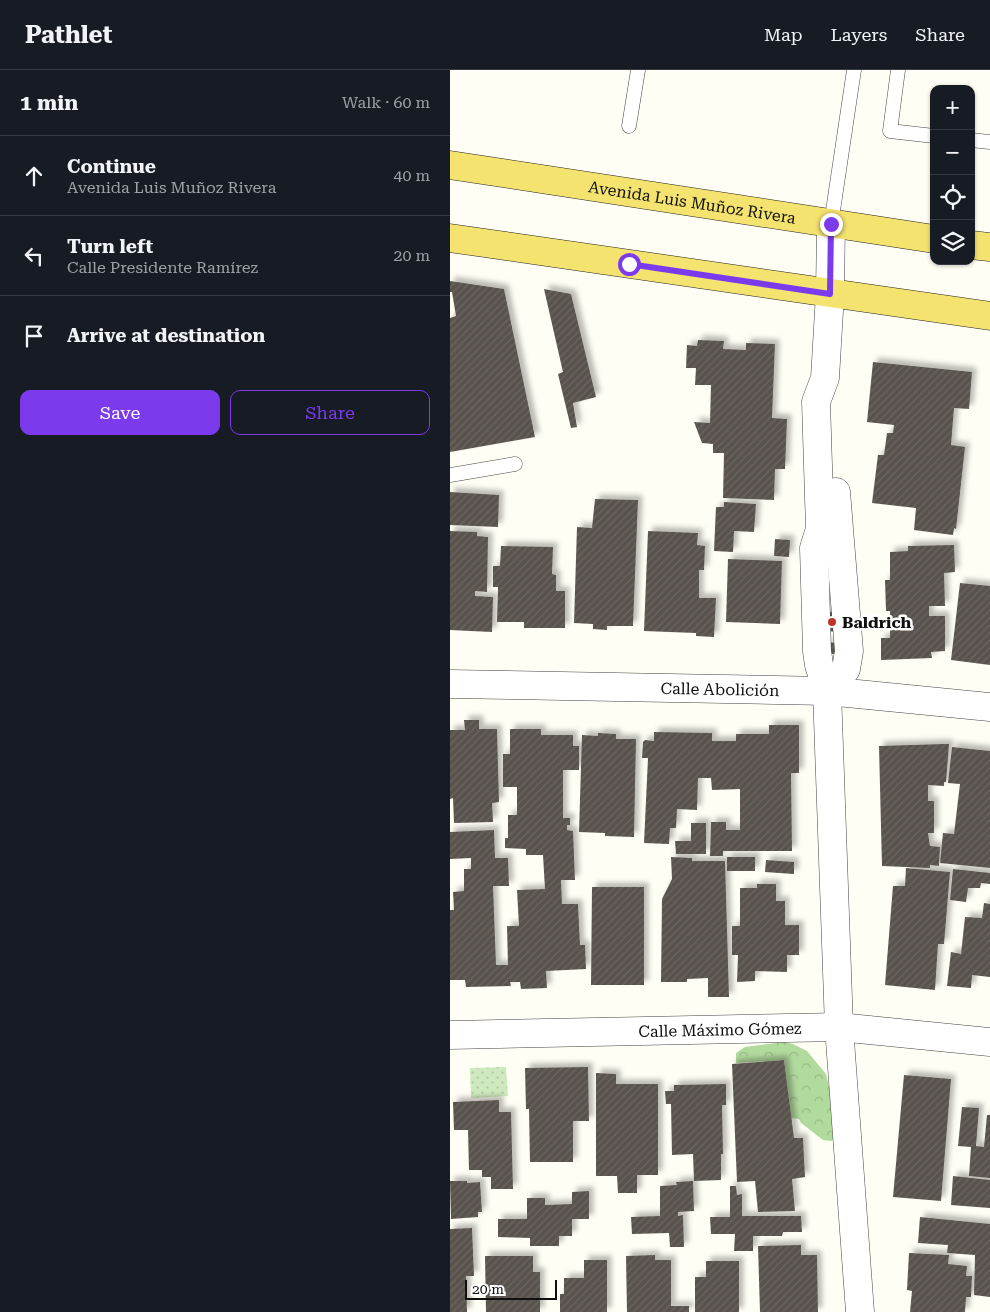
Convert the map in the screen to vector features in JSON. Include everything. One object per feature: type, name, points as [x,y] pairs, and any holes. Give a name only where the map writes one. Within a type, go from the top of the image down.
[{"type":"main road","name":"Avenida Luis Muñoz Rivera","points":[[450,165],[930,238]]},
{"type":"main road","points":[[450,238],[990,316]]},
{"type":"main road","points":[[975,245],[990,247]]},
{"type":"street","points":[[831,224],[830,294],[824,378],[834,406],[837,504],[849,651],[846,669],[827,691],[839,1027],[860,1312]]},
{"type":"street","name":"Calle Abolición","points":[[450,684],[827,691],[990,707]]},
{"type":"street","name":"Calle Máximo Gómez","points":[[450,1035],[839,1027],[990,1042]]},
{"type":"lane","points":[[629,126],[638,70]]},
{"type":"lane","points":[[831,224],[854,70]]},
{"type":"lane","points":[[898,70],[890,131],[930,136]]},
{"type":"lane","points":[[975,140],[990,142]]},
{"type":"lane","points":[[450,475],[515,464]]},
{"type":"green space","points":[[784,1042],[807,1051],[826,1074],[831,1096],[834,1136],[832,1141],[823,1140],[801,1123],[799,1119],[791,1118],[784,1060],[736,1063],[736,1053],[745,1047]]},
{"type":"green space","points":[[506,1067],[508,1096],[471,1098],[470,1068]]},
{"type":"building","points":[[450,281],[504,289],[535,437],[450,452],[450,318],[456,316],[452,292],[450,292]]},
{"type":"building","points":[[544,289],[571,294],[596,397],[573,403],[577,427],[571,428],[558,374],[563,372]]},
{"type":"building","points":[[698,340],[724,341],[723,349],[746,350],[746,343],[775,344],[772,418],[787,419],[785,469],[775,469],[774,500],[723,498],[724,453],[713,453],[713,444],[702,443],[694,422],[710,423],[711,385],[695,385],[696,368],[686,368],[687,345],[697,346]]},
{"type":"building","points":[[873,362],[972,372],[969,409],[954,408],[951,445],[965,447],[956,529],[954,528],[953,535],[914,530],[916,508],[872,503],[878,455],[884,455],[887,433],[893,433],[894,425],[867,422]]},
{"type":"building","points":[[450,492],[499,495],[498,527],[450,525]]},
{"type":"building","points":[[595,499],[638,500],[633,626],[607,626],[607,630],[593,629],[593,624],[574,623],[577,527],[592,528]]},
{"type":"building","points":[[724,502],[756,504],[754,532],[734,531],[733,552],[714,551],[716,507],[724,507]]},
{"type":"building","points":[[450,531],[477,532],[477,536],[488,537],[487,592],[475,591],[475,596],[493,597],[492,632],[450,630]]},
{"type":"building","points":[[648,531],[698,533],[697,545],[705,546],[704,570],[699,570],[699,598],[716,598],[714,637],[696,636],[696,633],[644,631]]},
{"type":"building","points":[[775,539],[790,540],[789,557],[774,556]]},
{"type":"building","points":[[954,545],[955,572],[944,573],[945,606],[929,606],[929,616],[945,616],[945,651],[931,652],[932,658],[881,660],[881,638],[890,638],[890,611],[886,611],[885,580],[890,580],[890,552],[908,551],[908,546]]},
{"type":"building","points":[[501,546],[553,547],[552,574],[556,575],[556,591],[565,591],[565,628],[524,628],[524,622],[497,622],[498,587],[493,587],[493,566],[500,566]]},
{"type":"building","points":[[728,559],[782,561],[780,624],[726,622]]},
{"type":"building","points":[[960,583],[990,586],[990,665],[951,660]]},
{"type":"building","name":"Baldrich","points":[[828,612],[835,612],[836,632],[828,631]]},
{"type":"building","points":[[828,642],[836,643],[836,654],[828,654]]},
{"type":"building","points":[[464,720],[479,720],[479,729],[497,729],[499,802],[492,803],[493,822],[454,823],[453,798],[450,799],[450,730],[465,730]]},
{"type":"building","points":[[769,725],[799,725],[799,773],[791,773],[792,851],[723,851],[723,856],[710,856],[711,822],[726,822],[726,830],[740,830],[740,789],[712,790],[711,778],[698,778],[697,810],[677,809],[676,828],[670,828],[669,844],[644,843],[648,758],[642,758],[643,742],[645,740],[654,741],[654,732],[712,733],[712,741],[736,741],[736,734],[769,734]]},
{"type":"building","points":[[510,729],[541,729],[541,735],[573,735],[573,746],[579,746],[579,770],[563,770],[563,818],[570,818],[570,825],[567,825],[567,830],[573,831],[575,880],[561,880],[562,904],[578,904],[580,945],[585,945],[586,969],[546,971],[547,988],[521,989],[520,982],[510,982],[511,986],[466,987],[465,980],[450,980],[450,910],[454,910],[453,892],[464,891],[464,869],[471,869],[471,858],[450,859],[450,832],[494,830],[495,858],[508,858],[509,886],[493,886],[496,965],[508,965],[507,926],[519,926],[517,890],[545,889],[543,855],[526,855],[526,849],[505,848],[505,838],[508,838],[508,815],[517,815],[517,787],[503,787],[503,754],[510,754]]},
{"type":"building","points":[[598,733],[616,734],[616,739],[636,739],[634,837],[605,836],[605,833],[579,832],[582,735],[598,736]]},
{"type":"building","points":[[949,744],[946,782],[944,782],[944,786],[928,785],[928,801],[934,801],[934,833],[928,833],[930,846],[940,847],[939,866],[930,865],[930,868],[882,866],[879,746]]},
{"type":"building","points":[[952,747],[990,751],[990,868],[940,863],[943,833],[954,834],[960,784],[948,783]]},
{"type":"building","points":[[691,823],[706,823],[706,854],[676,854],[675,841],[691,841]]},
{"type":"building","points":[[671,857],[692,858],[692,861],[725,861],[729,997],[708,997],[708,978],[687,979],[687,982],[661,982],[662,899],[672,879]]},
{"type":"building","points":[[727,857],[755,857],[755,871],[727,871]]},
{"type":"building","points":[[766,860],[794,862],[794,874],[765,872]]},
{"type":"building","points":[[906,868],[950,872],[944,944],[938,944],[935,990],[885,985],[893,886],[905,886]]},
{"type":"building","points":[[953,869],[990,873],[990,884],[981,883],[980,888],[968,888],[966,902],[950,900]]},
{"type":"building","points":[[757,884],[776,884],[776,901],[785,901],[785,925],[799,925],[799,955],[787,955],[787,972],[755,971],[755,981],[737,982],[738,955],[732,955],[732,926],[740,926],[740,888],[757,888]]},
{"type":"building","points":[[592,887],[644,887],[644,985],[591,985]]},
{"type":"building","points":[[984,903],[990,904],[990,977],[972,975],[971,988],[947,986],[951,952],[961,954],[965,917],[982,918]]},
{"type":"building","points":[[784,1060],[794,1138],[803,1138],[805,1177],[792,1179],[795,1211],[758,1212],[755,1181],[737,1182],[732,1064]]},
{"type":"building","points":[[588,1067],[589,1121],[573,1121],[573,1162],[530,1162],[529,1109],[526,1109],[525,1068]]},
{"type":"building","points":[[596,1073],[616,1074],[616,1084],[658,1084],[658,1175],[637,1175],[637,1193],[618,1193],[617,1176],[596,1176]]},
{"type":"building","points":[[904,1075],[951,1079],[941,1201],[893,1197]]},
{"type":"building","points":[[726,1084],[726,1105],[722,1105],[723,1154],[721,1154],[721,1180],[694,1181],[693,1154],[672,1155],[671,1104],[666,1104],[665,1091],[674,1091],[674,1085]]},
{"type":"building","points":[[499,1100],[499,1112],[511,1112],[513,1189],[491,1189],[491,1177],[482,1177],[482,1170],[469,1170],[468,1130],[454,1130],[453,1102]]},
{"type":"building","points":[[962,1107],[979,1108],[976,1146],[984,1147],[987,1115],[990,1115],[990,1178],[969,1176],[971,1147],[958,1146]]},
{"type":"building","points":[[953,1176],[990,1180],[990,1208],[951,1205]]},
{"type":"building","points":[[450,1181],[480,1182],[482,1212],[478,1212],[478,1217],[451,1219]]},
{"type":"building","points":[[693,1181],[694,1211],[678,1212],[678,1216],[683,1215],[684,1247],[670,1247],[669,1233],[632,1234],[631,1217],[660,1216],[660,1186],[677,1185],[676,1182]]},
{"type":"building","points":[[730,1186],[736,1186],[737,1195],[742,1194],[742,1216],[801,1216],[802,1232],[783,1232],[782,1236],[753,1236],[753,1251],[734,1251],[735,1234],[711,1234],[710,1217],[730,1217]]},
{"type":"building","points":[[589,1191],[589,1219],[572,1219],[572,1236],[559,1236],[559,1246],[530,1246],[530,1238],[498,1237],[498,1219],[527,1219],[527,1198],[545,1198],[545,1205],[572,1204],[572,1192]]},
{"type":"building","points":[[920,1217],[990,1224],[990,1297],[974,1295],[975,1255],[947,1253],[948,1245],[918,1243]]},
{"type":"building","points":[[472,1228],[474,1276],[466,1276],[467,1312],[450,1312],[450,1229]]},
{"type":"building","points":[[801,1245],[801,1255],[817,1255],[818,1312],[760,1312],[758,1246]]},
{"type":"building","points":[[909,1253],[949,1255],[948,1264],[967,1266],[966,1276],[972,1276],[971,1297],[966,1297],[965,1312],[910,1312],[912,1291],[907,1290]]},
{"type":"building","points":[[655,1255],[655,1260],[671,1260],[671,1306],[689,1306],[689,1312],[627,1312],[626,1256]]},
{"type":"building","points":[[485,1256],[533,1256],[533,1272],[540,1272],[540,1312],[486,1312]]},
{"type":"building","points":[[584,1260],[607,1260],[607,1312],[560,1312],[560,1294],[564,1294],[564,1278],[584,1278]]},
{"type":"building","points":[[706,1261],[739,1261],[739,1312],[695,1312],[695,1277],[706,1277]]},
{"type":"place","name":"Baldrich","points":[[832,622]]},
{"type":"route","points":[[629,264],[830,294],[831,224]]}]
